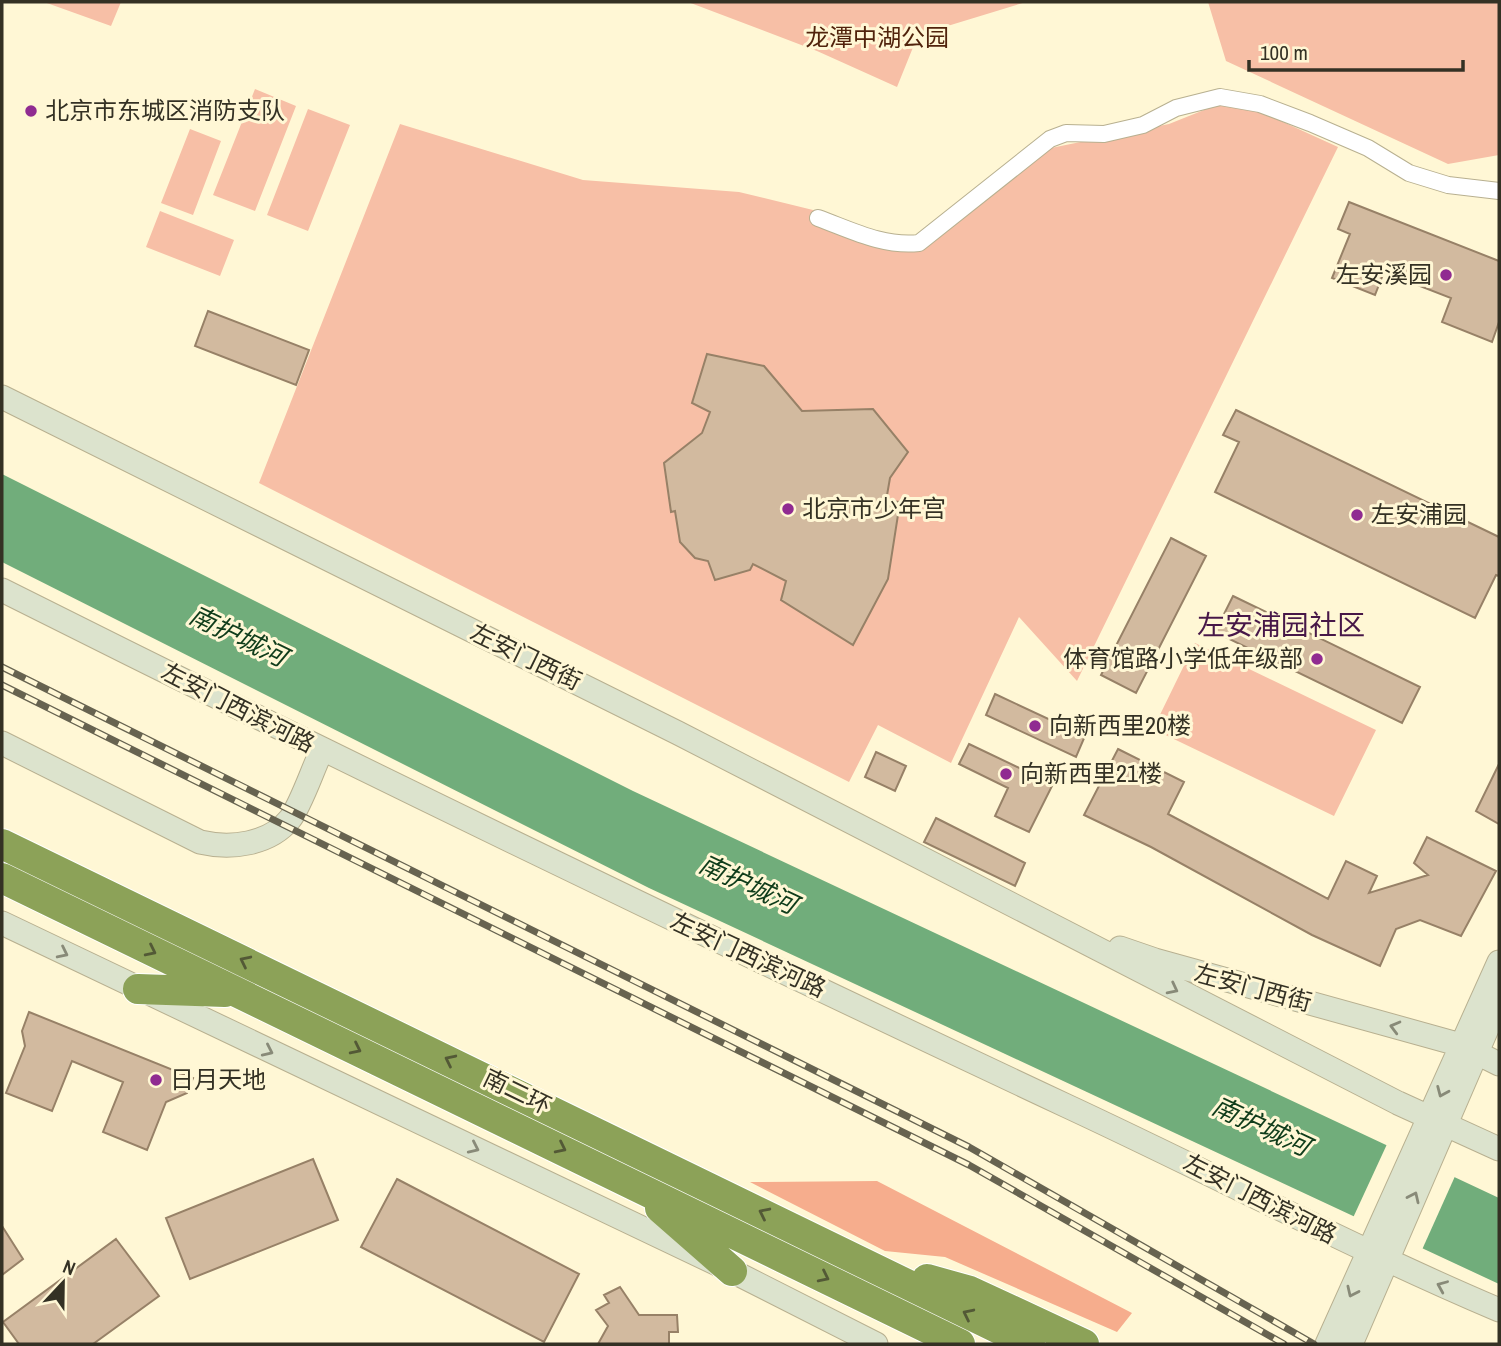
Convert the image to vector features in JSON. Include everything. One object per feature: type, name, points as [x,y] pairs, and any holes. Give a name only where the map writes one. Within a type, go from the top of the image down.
[{"type":"highway","name":"南二环","points":[[2,844],[1030,1344]]},
{"type":"highway","name":"南二环","points":[[2,878],[960,1344]]},
{"type":"highway","points":[[138,989],[238,992]]},
{"type":"highway","points":[[631,1182],[732,1271]]},
{"type":"highway","points":[[859,1260],[970,1291],[1084,1344]]},
{"type":"street","points":[[818,218],[879,240],[900,245],[919,243],[1050,139],[1066,133],[1104,134],[1143,125],[1177,108],[1220,97],[1260,104],[1310,123],[1368,148],[1409,173],[1448,184],[1499,191]]},
{"type":"street","name":"左安门西街","points":[[2,397],[1049,921],[1154,980],[1438,1122],[1499,1149]]},
{"type":"street","name":"左安门西滨河路","points":[[2,590],[322,750],[1139,1139],[1381,1250],[1499,1310]]},
{"type":"street","points":[[2,743],[191,838],[216,846],[240,845],[276,832],[291,818],[322,750]]},
{"type":"street","name":"左安门西街","points":[[1049,921],[1155,960],[1469,1048],[1499,1064]]},
{"type":"street","points":[[2,923],[732,1271],[876,1344]]},
{"type":"street","points":[[1327,1344],[1381,1250],[1429,1145],[1469,1048],[1499,962]]},
{"type":"street","points":[[1469,1048],[1499,1001]]},
{"type":"street","points":[[1351,1344],[1381,1250]]},
{"type":"green space","points":[[44,2],[121,2],[111,26]]},
{"type":"green space","name":"龙潭中湖公园","points":[[688,2],[1026,2],[918,35],[897,87],[817,51]]},
{"type":"green space","points":[[1208,2],[1499,2],[1499,155],[1448,164],[1226,61]]},
{"type":"green space","points":[[255,89],[296,106],[255,211],[213,195]]},
{"type":"green space","points":[[1219,104],[1259,111],[1338,147],[1077,681],[1019,617],[951,763],[878,725],[849,782],[259,483],[400,124],[583,180],[739,192],[813,210],[910,250],[930,245],[1051,148],[1169,124]]},
{"type":"green space","points":[[308,109],[350,125],[308,231],[267,215]]},
{"type":"green space","points":[[190,129],[221,141],[193,215],[161,203]]},
{"type":"green space","points":[[160,211],[234,240],[220,276],[146,247]]},
{"type":"green space","points":[[1195,643],[1376,730],[1334,816],[1153,729]]},
{"type":"shaded area","points":[[877,1181],[1132,1313],[1117,1332],[945,1257],[885,1251],[750,1182]]},
{"type":"water","name":"南护城河","points":[[2,474],[633,791],[1499,1198],[1499,1284],[649,888],[2,562]]},
{"type":"pier","points":[[1388,1142],[1456,1174],[1421,1252],[1352,1220]]},
{"type":"building","name":"左安溪园","points":[[1349,202],[1499,261],[1499,322],[1492,342],[1442,322],[1451,298],[1384,272],[1375,295],[1332,278],[1350,234],[1338,229]]},
{"type":"building","points":[[208,311],[309,350],[296,385],[195,346]]},
{"type":"building","points":[[707,354],[764,366],[802,411],[873,409],[908,452],[890,478],[886,501],[900,502],[888,579],[853,645],[781,600],[786,581],[753,564],[750,570],[715,580],[708,561],[695,558],[680,542],[675,511],[671,512],[664,463],[702,433],[710,412],[692,403]]},
{"type":"building","name":"左安浦园","points":[[1236,410],[1499,537],[1499,576],[1496,575],[1475,618],[1215,492],[1239,442],[1223,435]]},
{"type":"building","points":[[1171,538],[1206,556],[1136,693],[1101,675]]},
{"type":"building","name":"体育馆路小学低年级部","points":[[1233,596],[1420,687],[1402,723],[1215,632]]},
{"type":"building","name":"向新西里20楼","points":[[995,694],[1085,736],[1076,757],[986,715]]},
{"type":"building","name":"向新西里21楼","points":[[969,744],[1053,784],[1029,832],[995,816],[1008,788],[959,764]]},
{"type":"building","points":[[1118,749],[1184,782],[1168,814],[1328,899],[1346,861],[1377,876],[1369,893],[1428,875],[1414,863],[1427,837],[1496,871],[1461,936],[1420,920],[1396,929],[1380,966],[1312,935],[1151,847],[1084,815]]},
{"type":"building","points":[[876,752],[906,766],[895,791],[865,777]]},
{"type":"building","points":[[1499,764],[1499,824],[1476,811]]},
{"type":"building","points":[[936,818],[1025,863],[1015,886],[924,842]]},
{"type":"building","name":"日月天地","points":[[29,1012],[193,1078],[187,1093],[166,1102],[147,1150],[103,1132],[123,1082],[72,1061],[52,1111],[6,1093],[25,1046],[22,1031]]},
{"type":"building","points":[[313,1159],[338,1220],[190,1279],[166,1218]]},
{"type":"building","points":[[397,1179],[579,1274],[544,1342],[361,1247]]},
{"type":"building","points":[[2,1226],[23,1259],[2,1275]]},
{"type":"building","points":[[116,1239],[159,1296],[93,1344],[19,1344],[3,1322]]},
{"type":"building","points":[[620,1287],[639,1315],[677,1315],[678,1332],[669,1332],[669,1344],[598,1344],[608,1326],[596,1310],[609,1303],[604,1295]]},
{"type":"railway","points":[[2,667],[969,1147],[1314,1344]]},
{"type":"railway","points":[[2,685],[969,1165],[1284,1344]]},
{"type":"place","name":"北京市东城区消防支队","points":[[31,111]]},
{"type":"place","name":"左安溪园","points":[[1446,275]]},
{"type":"place","name":"北京市少年宫","points":[[788,509]]},
{"type":"place","name":"左安浦园","points":[[1357,515]]},
{"type":"place","name":"体育馆路小学低年级部","points":[[1317,659]]},
{"type":"place","name":"向新西里20楼","points":[[1035,726]]},
{"type":"place","name":"向新西里21楼","points":[[1006,774]]},
{"type":"place","name":"日月天地","points":[[156,1080]]},
{"type":"district","name":"左安浦园社区","points":[[1281,625]]}]
